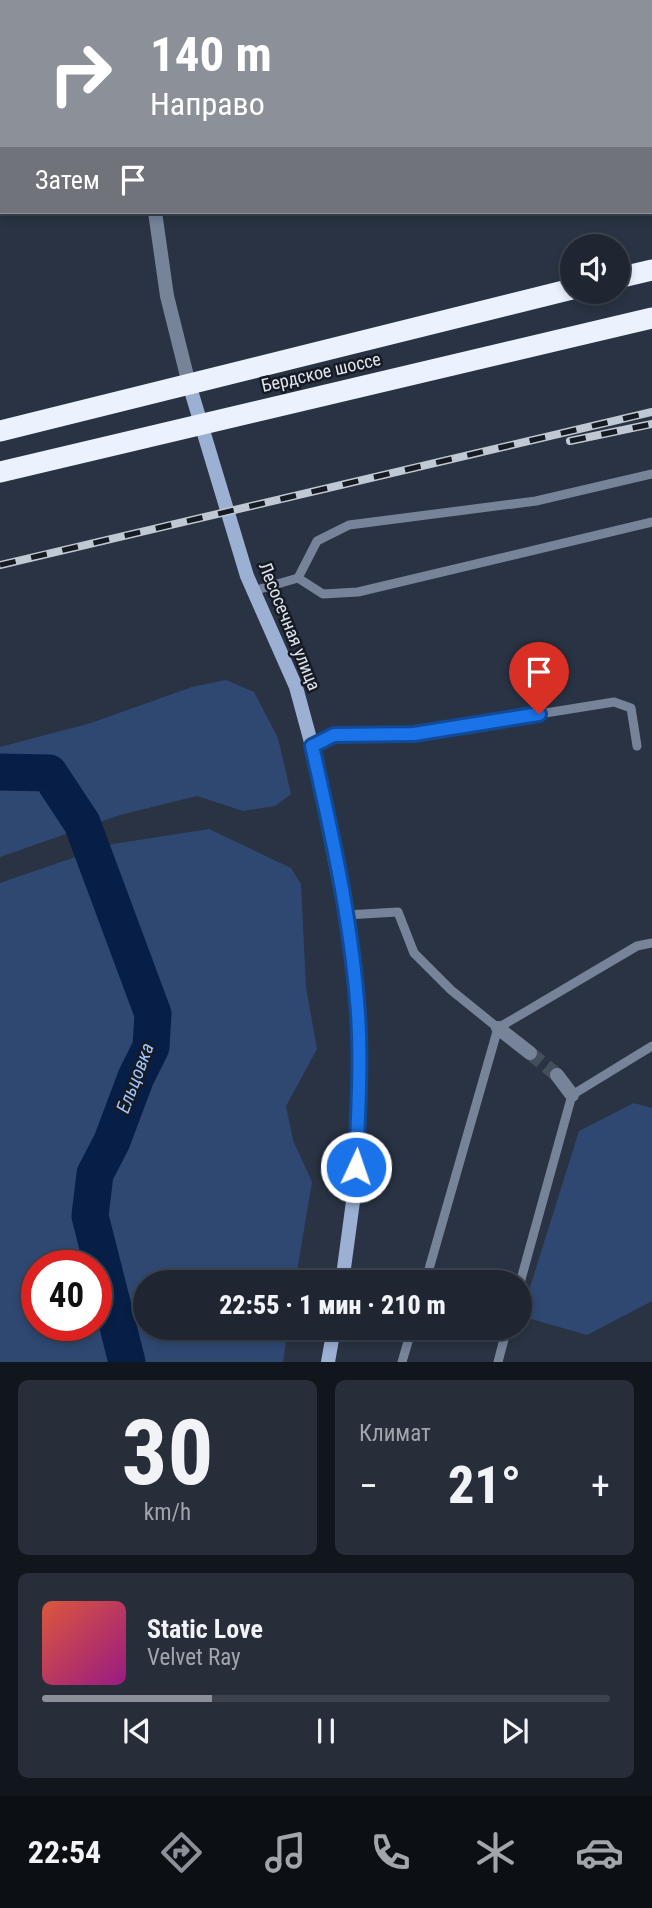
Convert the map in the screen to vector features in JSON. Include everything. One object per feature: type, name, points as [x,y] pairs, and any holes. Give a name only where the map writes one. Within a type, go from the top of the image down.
[{"type":"highway","points":[[630,275],[652,270]]},
{"type":"highway","name":"Бердское шоссе","points":[[0,431],[560,292]]},
{"type":"highway","name":"Бердское шоссе","points":[[0,472],[652,318]]},
{"type":"street","points":[[155,214],[167,296],[200,424]]},
{"type":"street","name":"Лесосечная улица","points":[[200,424],[247,576],[296,687],[312,746],[346,915],[358,1002],[360,1087],[354,1194],[344,1270]]},
{"type":"street","points":[[498,1028],[530,1053]]},
{"type":"street","points":[[557,1075],[572,1095]]},
{"type":"street","points":[[328,1362],[332,1340]]},
{"type":"lane","points":[[260,589],[298,578],[317,541],[349,525],[536,501],[652,474]]},
{"type":"lane","points":[[298,578],[323,594],[358,592],[652,522]]},
{"type":"lane","points":[[312,746],[334,735],[414,734],[614,702],[631,708],[637,746]]},
{"type":"lane","points":[[346,915],[398,912],[414,953],[451,990],[498,1028]]},
{"type":"lane","points":[[429,1270],[498,1028],[636,946],[652,943]]},
{"type":"lane","points":[[524,1270],[572,1095],[652,1046]]},
{"type":"lane","points":[[402,1362],[408,1340]]},
{"type":"lane","points":[[498,1362],[504,1340]]},
{"type":"shaded area","points":[[226,680],[254,692],[278,738],[291,794],[275,806],[243,811],[197,796],[120,815],[0,857],[0,747],[91,723],[192,687]]},
{"type":"shaded area","points":[[209,829],[291,868],[301,884],[306,987],[317,1049],[286,1106],[293,1140],[312,1182],[297,1270],[133,1270],[133,1340],[286,1340],[283,1362],[0,1362],[0,883],[113,844]]},
{"type":"shaded area","points":[[634,1103],[652,1108],[652,1301],[587,1335],[532,1319],[532,1281],[579,1131]]},
{"type":"waterway","name":"Ельцовка","points":[[0,772],[49,773],[82,823],[153,1014],[151,1047],[136,1077],[112,1141],[95,1174],[90,1216],[127,1362]]},
{"type":"tunnel","points":[[530,1053],[557,1075]]},
{"type":"railway","points":[[0,565],[652,412]]},
{"type":"railway","points":[[570,441],[652,424]]},
{"type":"route","points":[[356,1167],[360,1087],[358,1002],[346,915],[312,746],[334,735],[414,734],[539,714]]}]
